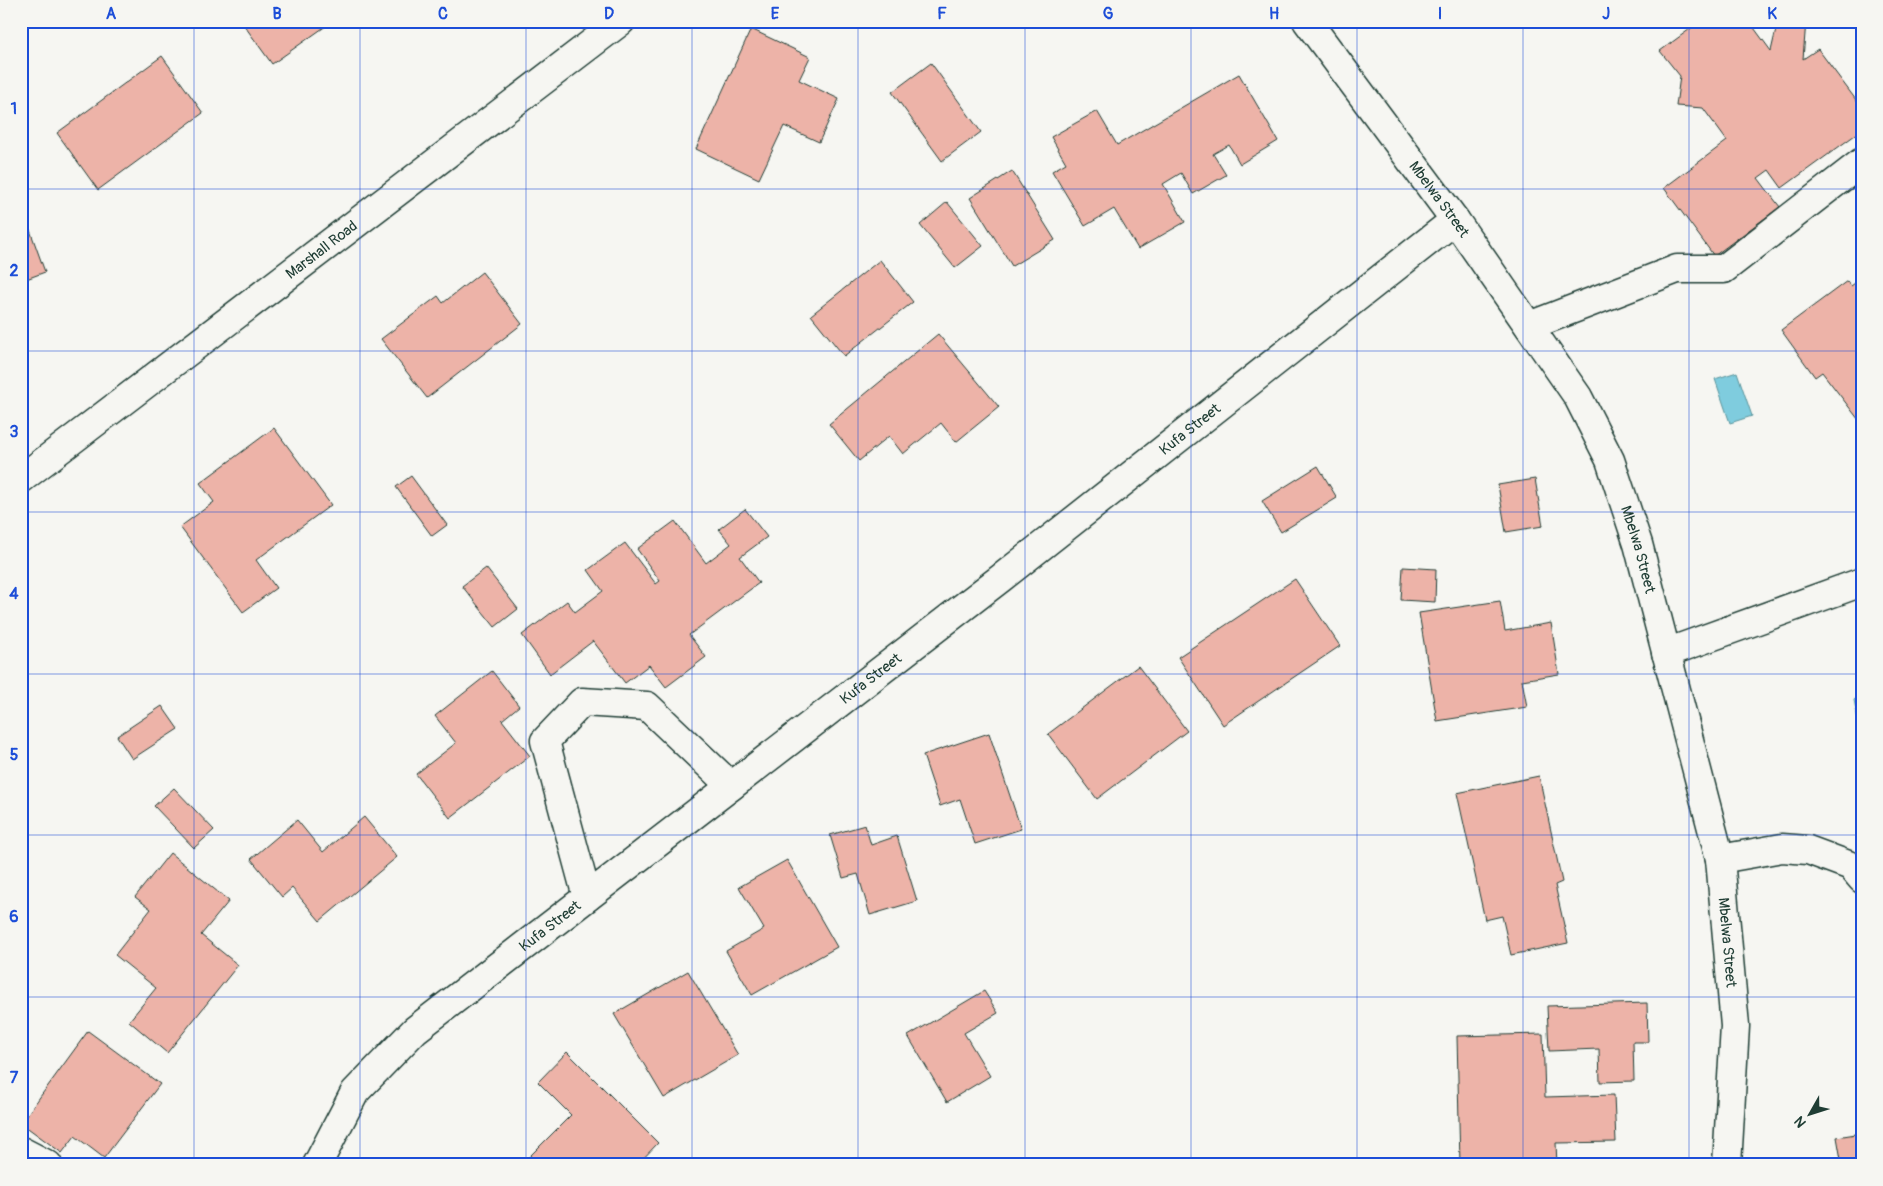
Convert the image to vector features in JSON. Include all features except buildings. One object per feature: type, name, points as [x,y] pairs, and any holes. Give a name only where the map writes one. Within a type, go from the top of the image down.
[{"type":"street","name":"Marshall Road","points":[[21,479],[621,21]]},
{"type":"street","name":"Mbelwa Street","points":[[1307,21],[1455,220],[1529,326],[1578,397],[1610,460],[1638,544],[1720,859],[1735,1026],[1727,1165]]},
{"type":"street","points":[[1529,326],[1676,269],[1724,269],[1862,162]]},
{"type":"street","name":"Kufa Street","points":[[316,1165],[355,1092],[415,1030],[1001,578],[1455,220]]},
{"type":"street","points":[[1666,653],[1862,582]]},
{"type":"street","points":[[587,897],[545,741],[582,702],[647,706],[731,786]]},
{"type":"street","points":[[1720,859],[1782,848],[1808,850],[1851,866],[1862,879]]},
{"type":"street","points":[[21,1152],[48,1165]]},
{"type":"water","points":[[1737,372],[1752,416],[1730,423],[1715,379]]},
{"type":"water","points":[[1862,694],[1862,721],[1858,720],[1854,700]]}]
